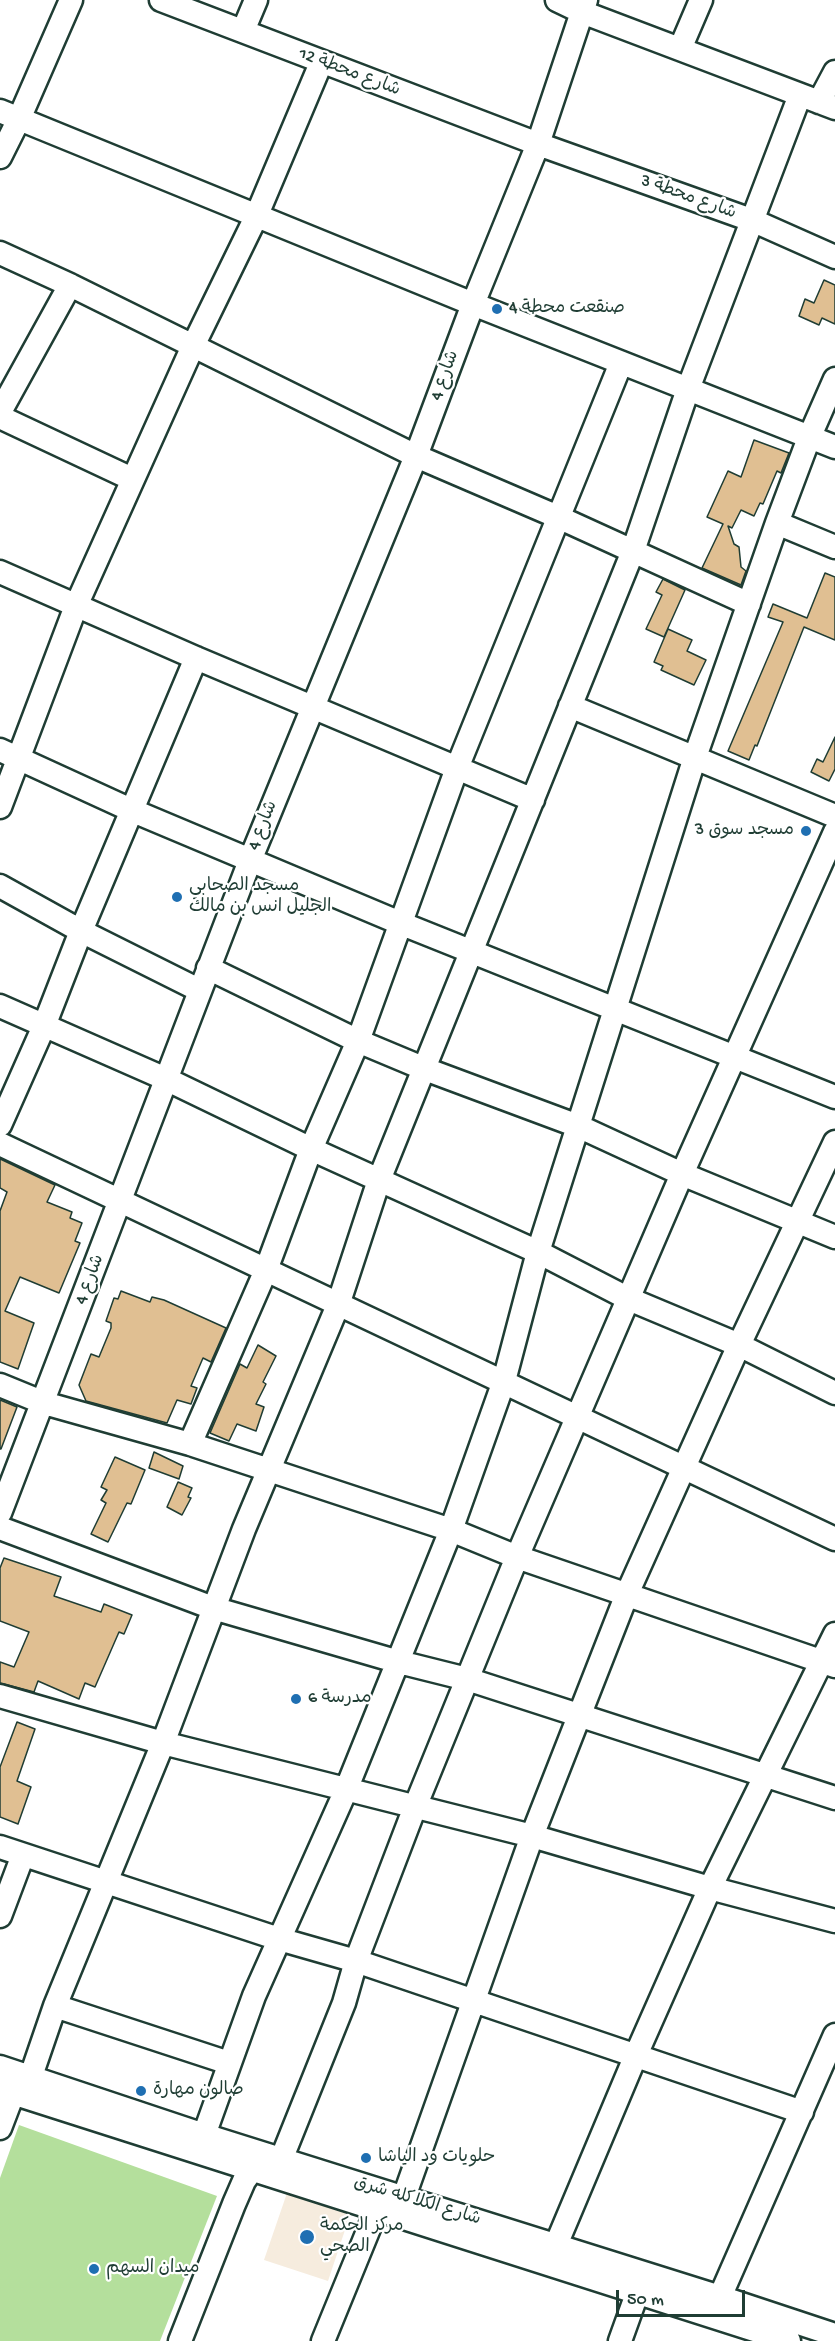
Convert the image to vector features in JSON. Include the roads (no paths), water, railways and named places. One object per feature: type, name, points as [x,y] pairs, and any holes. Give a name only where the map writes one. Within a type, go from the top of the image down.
[{"type":"street","points":[[0,157],[9,115],[70,0]]},
{"type":"street","name":"شارع محطة 12","points":[[161,0],[538,144]]},
{"type":"street","points":[[243,31],[256,0]]},
{"type":"street","points":[[557,0],[584,6],[680,49],[818,102]]},
{"type":"street","points":[[680,49],[701,0]]},
{"type":"street","name":"شارع 4","points":[[0,1513],[121,1202],[199,990],[417,456],[473,304],[538,144],[584,6]]},
{"type":"street","points":[[0,807],[9,754],[193,346],[256,217],[321,63]]},
{"type":"street","points":[[31,2076],[55,2006],[163,1743],[213,1608],[338,1305],[379,1180],[633,550],[688,389],[754,221],[835,72]]},
{"type":"street","points":[[9,115],[256,217],[835,447]]},
{"type":"street","name":"شارع محطة 3","points":[[538,144],[754,221],[835,257]]},
{"type":"street","points":[[0,254],[70,285],[417,456],[633,550],[748,604]]},
{"type":"street","points":[[0,412],[70,285]]},
{"type":"street","points":[[190,1444],[267,1270],[310,1149],[358,1041],[457,768],[621,363]]},
{"type":"street","points":[[204,2135],[254,1995],[346,1790],[451,1530],[504,1381],[538,1252],[695,757],[777,523],[809,438],[835,379]]},
{"type":"street","points":[[0,417],[132,479]]},
{"type":"street","points":[[777,523],[835,547]]},
{"type":"street","points":[[0,572],[196,658],[533,800]]},
{"type":"street","points":[[0,1125],[44,1026],[81,931],[196,658]]},
{"type":"street","points":[[570,706],[835,816]]},
{"type":"street","points":[[9,754],[131,810],[251,858],[400,923],[735,1055],[835,1097]]},
{"type":"street","points":[[281,2160],[344,2003],[356,1961],[415,1807],[517,1557],[682,1174],[835,832]]},
{"type":"street","points":[[0,886],[81,931],[199,990]]},
{"type":"street","points":[[208,968],[358,1041],[425,1069],[578,1126],[682,1174],[835,1237]]},
{"type":"street","points":[[0,1006],[166,1079],[310,1149],[538,1252],[629,1299],[739,1345],[835,1393]]},
{"type":"street","points":[[404,2197],[532,1836],[627,1594],[739,1345],[835,1142]]},
{"type":"street","points":[[0,1144],[835,1539]]},
{"type":"street","points":[[0,1385],[44,1403],[190,1444],[451,1530],[517,1557],[828,1664]]},
{"type":"street","points":[[0,1528],[213,1608],[399,1662],[467,1678],[835,1798]]},
{"type":"street","points":[[556,2245],[636,2055],[710,1888],[766,1775],[828,1664],[835,1634]]},
{"type":"street","points":[[0,1696],[163,1743],[532,1836],[710,1888],[835,1921]]},
{"type":"street","points":[[0,1847],[279,1939],[356,1961],[802,2112]]},
{"type":"street","points":[[0,1916],[23,1855]]},
{"type":"street","points":[[55,2006],[229,2062]]},
{"type":"street","points":[[720,2297],[835,2035]]},
{"type":"street","name":"شارع الكلاكله شرق","points":[[0,2067],[281,2160],[835,2335]]},
{"type":"street","points":[[0,2128],[6,2092]]},
{"type":"street","name":"شارع الكلاكله شرق","points":[[6,2092],[638,2291],[759,2336],[789,2341]]},
{"type":"street","points":[[180,2341],[234,2204],[244,2181],[252,2170]]},
{"type":"street","points":[[328,2340],[377,2209]]},
{"type":"street","points":[[620,2341],[638,2291]]},
{"type":"place","name":"صنقعت محطة 4","points":[[497,309]]},
{"type":"place","name":"مسجد سوق 3","points":[[806,831]]},
{"type":"place","name":"مسجد الصحابي الجليل انس بن مالك","points":[[177,897]]},
{"type":"place","name":"مدرسة 6","points":[[296,1699]]},
{"type":"place","name":"صالون مهارة","points":[[141,2091]]},
{"type":"place","name":"حلويات ود الياشا","points":[[366,2158]]},
{"type":"place","name":"مركز الحكمة الصحي","points":[[307,2237]]},
{"type":"place","name":"ميدان السهم","points":[[94,2269]]}]
